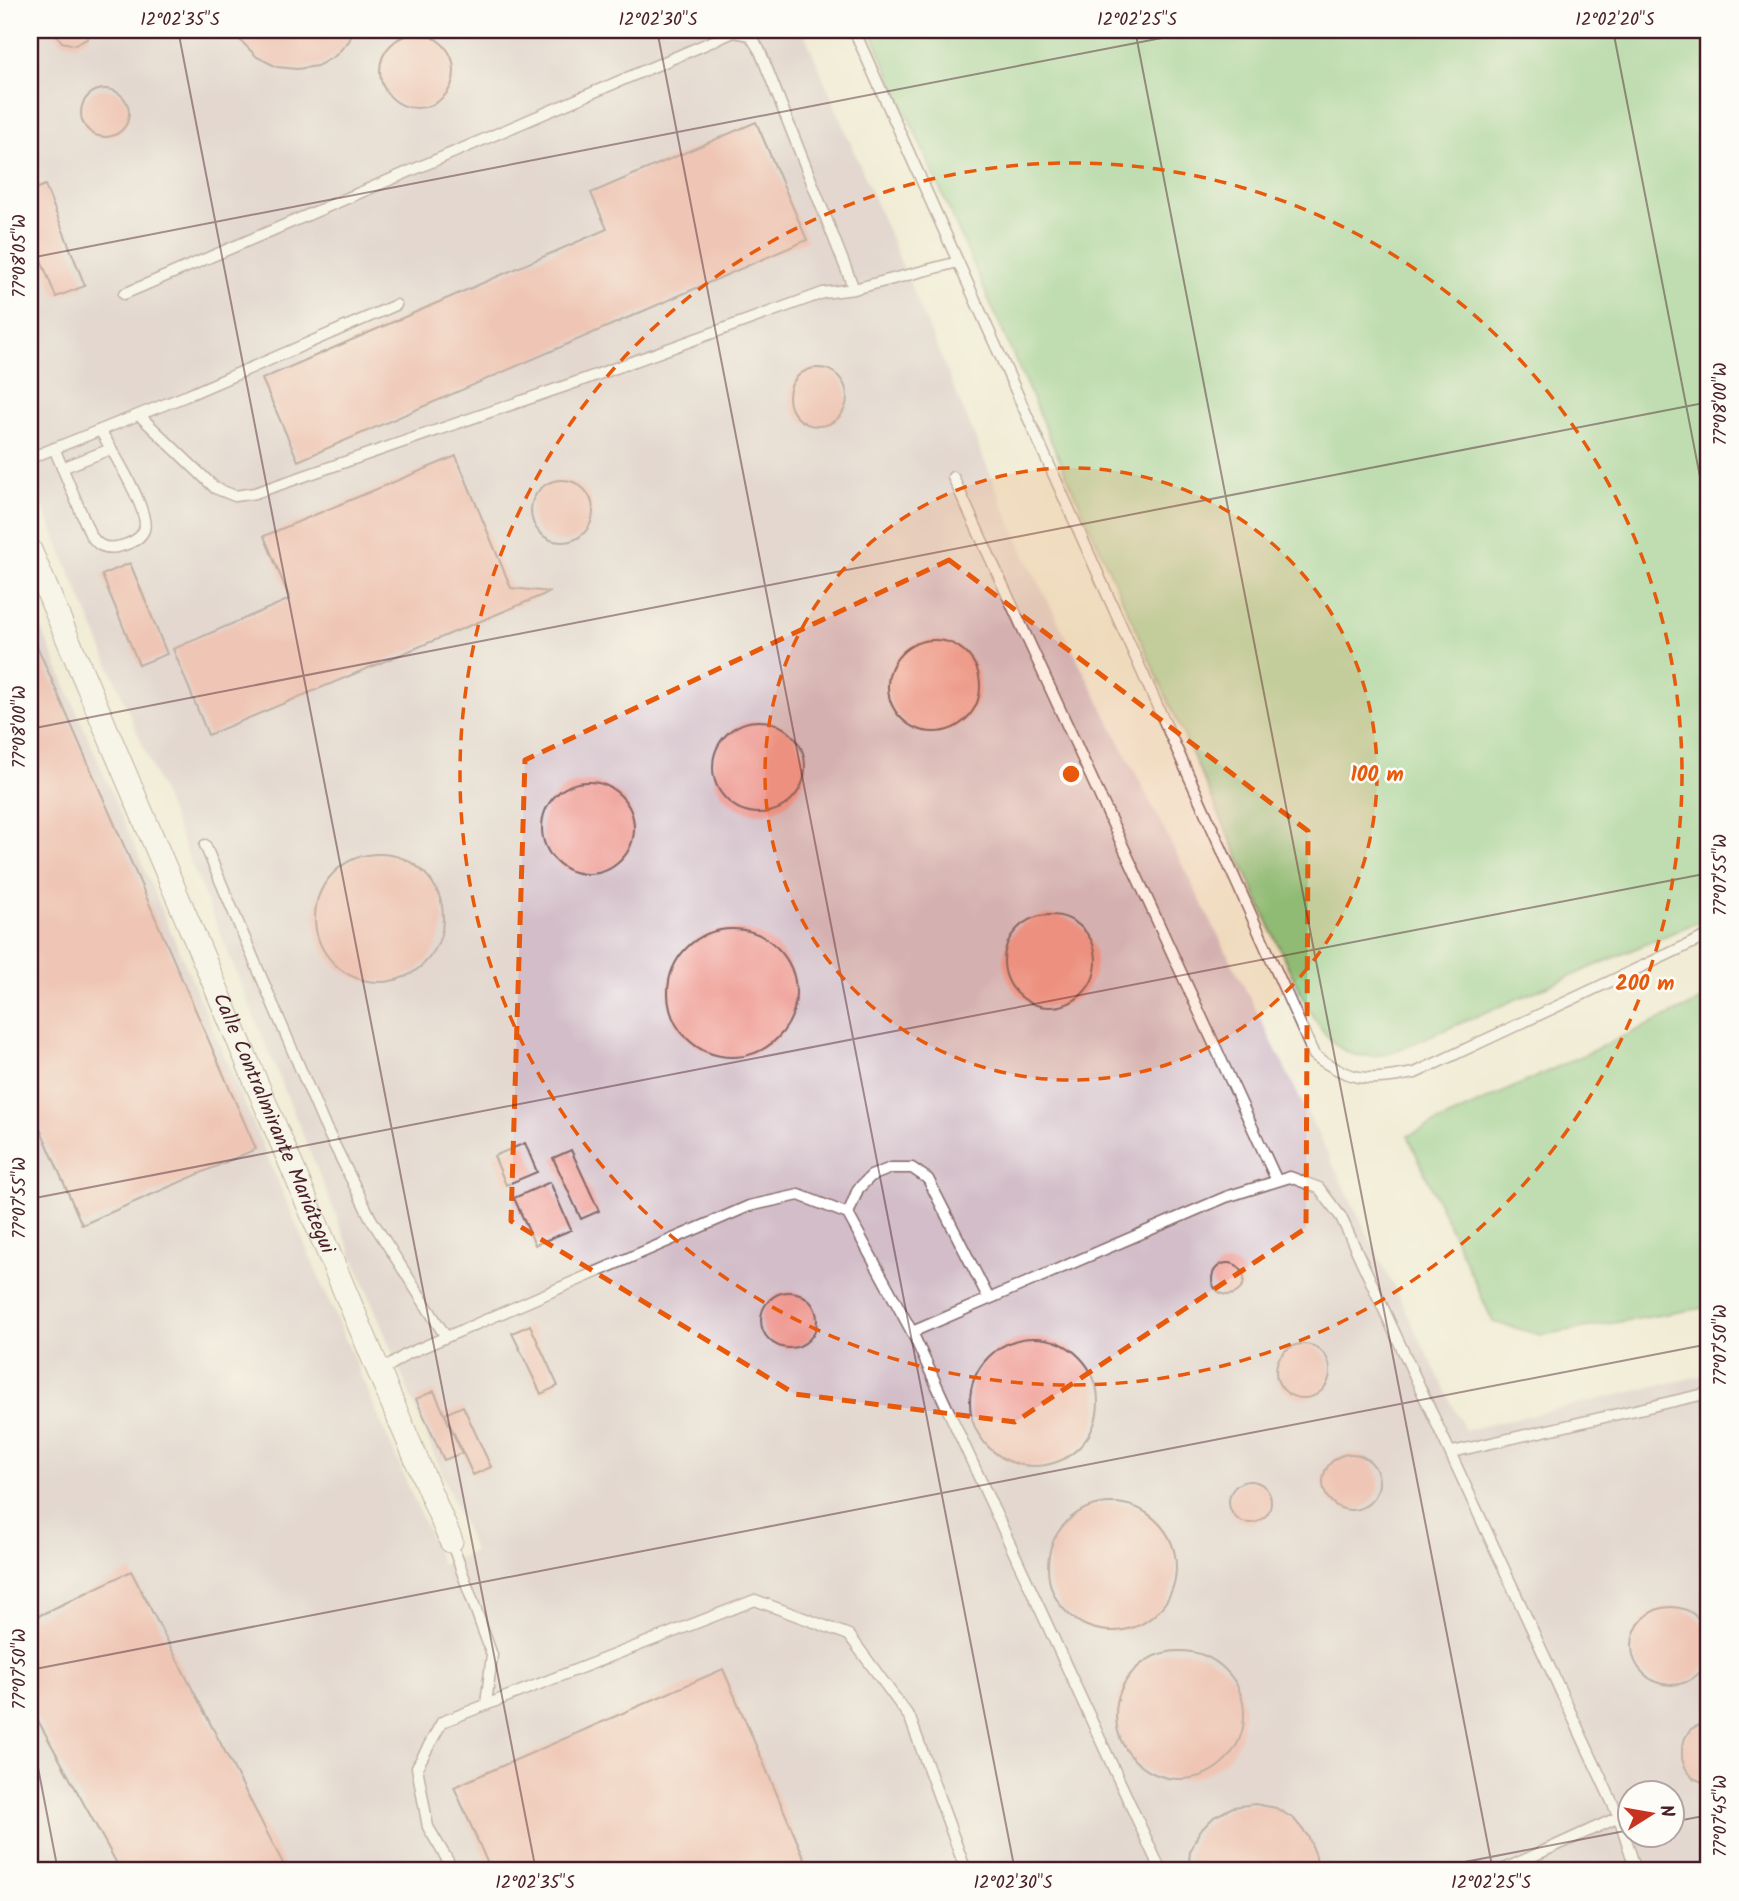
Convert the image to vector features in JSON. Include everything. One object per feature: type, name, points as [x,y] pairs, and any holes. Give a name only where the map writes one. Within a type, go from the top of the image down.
[{"type":"street","name":"Calle Contralmirante Mariátegui","points":[[30,550],[451,1541]]},
{"type":"lane","points":[[854,30],[1314,1055],[1327,1065],[1360,1079],[1382,1079],[1415,1073],[1709,936]]},
{"type":"lane","points":[[124,294],[734,32],[750,35],[760,51],[854,289]]},
{"type":"lane","points":[[139,415],[215,488],[234,496],[255,493],[574,383],[823,293],[854,289],[958,262]]},
{"type":"lane","points":[[30,458],[139,415],[396,305]]},
{"type":"lane","points":[[54,448],[90,534],[97,544],[108,548],[136,540],[144,530],[144,520],[130,483],[100,430]]},
{"type":"lane","points":[[62,468],[111,449]]},
{"type":"lane","points":[[953,477],[1277,1181]]},
{"type":"lane","points":[[205,845],[323,1122],[371,1219],[446,1337]]},
{"type":"lane","points":[[848,1214],[858,1189],[871,1176],[891,1168],[912,1168],[928,1179],[989,1299]]},
{"type":"lane","points":[[912,1332],[1226,1197],[1290,1177],[1320,1188],[1341,1216],[1616,1810]]},
{"type":"lane","points":[[380,1371],[407,1354],[749,1206],[799,1195],[848,1214],[912,1332],[1161,1871]]},
{"type":"lane","points":[[1452,1452],[1709,1392]]},
{"type":"lane","name":"Calle Contralmirante Mariátegui","points":[[451,1541],[492,1655],[486,1704]]},
{"type":"lane","points":[[454,1871],[428,1827],[417,1767],[442,1722],[755,1600],[849,1635],[910,1718],[967,1871]]},
{"type":"lane","points":[[1500,1871],[1616,1818]]},
{"type":"lane","points":[[1629,1848],[1636,1871]]},
{"type":"highlighted area","points":[[949,560],[1308,831],[1306,1228],[1015,1422],[795,1394],[511,1221],[525,760]]},
{"type":"shaded area","points":[[30,30],[803,30],[1024,554],[1252,1002],[1465,1430],[1709,1374],[1709,1871],[30,1871],[30,602],[442,1565],[474,1551],[30,476]]},
{"type":"green space","points":[[870,30],[1709,30],[1709,917],[1388,1054],[1355,1055],[1332,1041],[1315,1019],[1289,969]]},
{"type":"green space","points":[[1709,997],[1709,1307],[1541,1335],[1493,1322],[1408,1136]]},
{"type":"building","points":[[53,30],[91,30],[87,39],[75,45],[62,42]]},
{"type":"building","points":[[236,30],[354,30],[349,41],[335,56],[317,66],[297,69],[277,67],[257,57],[241,41]]},
{"type":"building","points":[[417,34],[438,40],[448,50],[454,71],[448,92],[438,102],[417,108],[396,102],[386,92],[380,71],[386,50],[396,40]]},
{"type":"building","points":[[105,89],[122,96],[129,113],[122,130],[105,137],[88,130],[81,113],[88,96]]},
{"type":"building","points":[[756,122],[807,240],[298,461],[262,379],[607,229],[591,193]]},
{"type":"building","points":[[45,185],[85,286],[56,297],[30,233],[30,191]]},
{"type":"building","points":[[818,368],[834,373],[842,381],[847,397],[842,413],[834,421],[818,426],[802,421],[794,413],[789,397],[794,381],[802,373]]},
{"type":"building","points":[[456,456],[511,588],[550,592],[208,735],[173,649],[290,599],[264,536]]},
{"type":"building","points":[[562,480],[584,489],[593,511],[584,533],[562,542],[540,533],[531,511],[540,489]]},
{"type":"building","points":[[130,563],[167,654],[139,665],[102,575]]},
{"type":"building","points":[[30,630],[256,1149],[82,1225],[30,1105]]},
{"type":"building","points":[[934,640],[951,644],[966,654],[976,669],[980,686],[976,703],[966,718],[951,728],[934,732],[917,728],[902,718],[892,703],[888,686],[892,669],[902,654],[917,644]]},
{"type":"building","points":[[759,721],[776,725],[791,735],[801,750],[805,767],[801,784],[791,799],[776,809],[759,813],[742,809],[727,799],[717,784],[713,767],[717,750],[727,735],[742,725]]},
{"type":"building","points":[[588,782],[605,786],[620,796],[630,811],[634,828],[630,845],[620,860],[605,870],[588,874],[571,870],[556,860],[546,845],[542,828],[546,811],[556,796],[571,786]]},
{"type":"building","points":[[379,854],[404,859],[425,872],[438,893],[443,918],[438,943],[425,964],[404,977],[379,982],[354,977],[333,964],[320,943],[315,918],[320,893],[333,872],[354,859]]},
{"type":"building","points":[[1050,915],[1067,919],[1082,929],[1092,944],[1096,961],[1092,978],[1082,993],[1067,1003],[1050,1007],[1033,1003],[1018,993],[1008,978],[1004,961],[1008,944],[1018,929],[1033,919]]},
{"type":"building","points":[[732,929],[757,934],[778,947],[791,968],[796,993],[791,1018],[778,1039],[757,1052],[732,1057],[707,1052],[686,1039],[673,1018],[668,993],[673,968],[686,947],[707,934]]},
{"type":"building","points":[[525,1143],[537,1172],[506,1185],[494,1156]]},
{"type":"building","points":[[571,1150],[599,1211],[581,1219],[553,1158]]},
{"type":"building","points":[[550,1182],[571,1230],[535,1245],[514,1198]]},
{"type":"building","points":[[1228,1263],[1239,1268],[1244,1279],[1239,1290],[1228,1295],[1217,1290],[1212,1279],[1217,1268]]},
{"type":"building","points":[[783,1292],[795,1292],[805,1296],[813,1304],[817,1320],[813,1336],[805,1344],[795,1348],[783,1348],[773,1344],[765,1336],[761,1326],[761,1314],[765,1304],[773,1296]]},
{"type":"building","points":[[530,1325],[558,1386],[541,1394],[512,1333]]},
{"type":"building","points":[[1034,1338],[1059,1343],[1080,1356],[1093,1377],[1098,1402],[1093,1427],[1080,1448],[1059,1461],[1034,1466],[1009,1461],[988,1448],[975,1427],[970,1402],[975,1377],[988,1356],[1009,1343]]},
{"type":"building","points":[[1303,1344],[1322,1352],[1330,1371],[1322,1390],[1303,1398],[1284,1390],[1276,1371],[1284,1352]]},
{"type":"building","points":[[434,1391],[462,1453],[444,1460],[416,1399]]},
{"type":"building","points":[[463,1406],[491,1467],[473,1475],[445,1414]]},
{"type":"building","points":[[1345,1454],[1357,1454],[1367,1458],[1375,1466],[1379,1482],[1375,1498],[1367,1506],[1357,1510],[1345,1510],[1335,1506],[1327,1498],[1323,1488],[1323,1476],[1327,1466],[1335,1458]]},
{"type":"building","points":[[1250,1481],[1265,1487],[1271,1502],[1265,1517],[1250,1523],[1235,1517],[1229,1502],[1235,1487]]},
{"type":"building","points":[[1112,1503],[1137,1507],[1158,1521],[1172,1542],[1176,1567],[1172,1592],[1158,1613],[1137,1627],[1112,1631],[1087,1627],[1066,1613],[1052,1592],[1048,1567],[1052,1542],[1066,1521],[1087,1507]]},
{"type":"building","points":[[131,1571],[287,1871],[121,1871],[30,1706],[30,1620]]},
{"type":"building","points":[[1671,1607],[1686,1610],[1703,1624],[1710,1646],[1707,1661],[1693,1678],[1671,1685],[1656,1682],[1639,1668],[1632,1646],[1635,1631],[1649,1614]]},
{"type":"building","points":[[1180,1651],[1205,1655],[1226,1669],[1240,1690],[1244,1715],[1240,1740],[1226,1761],[1205,1775],[1180,1779],[1155,1775],[1134,1761],[1120,1740],[1116,1715],[1120,1690],[1134,1669],[1155,1655]]},
{"type":"building","points":[[723,1669],[810,1871],[491,1871],[454,1787]]},
{"type":"building","points":[[1709,1720],[1709,1785],[1693,1778],[1686,1769],[1682,1749],[1691,1729]]},
{"type":"building","points":[[1255,1804],[1276,1808],[1294,1819],[1308,1836],[1316,1856],[1317,1871],[1188,1871],[1190,1852],[1199,1832],[1214,1817],[1233,1807]]}]
